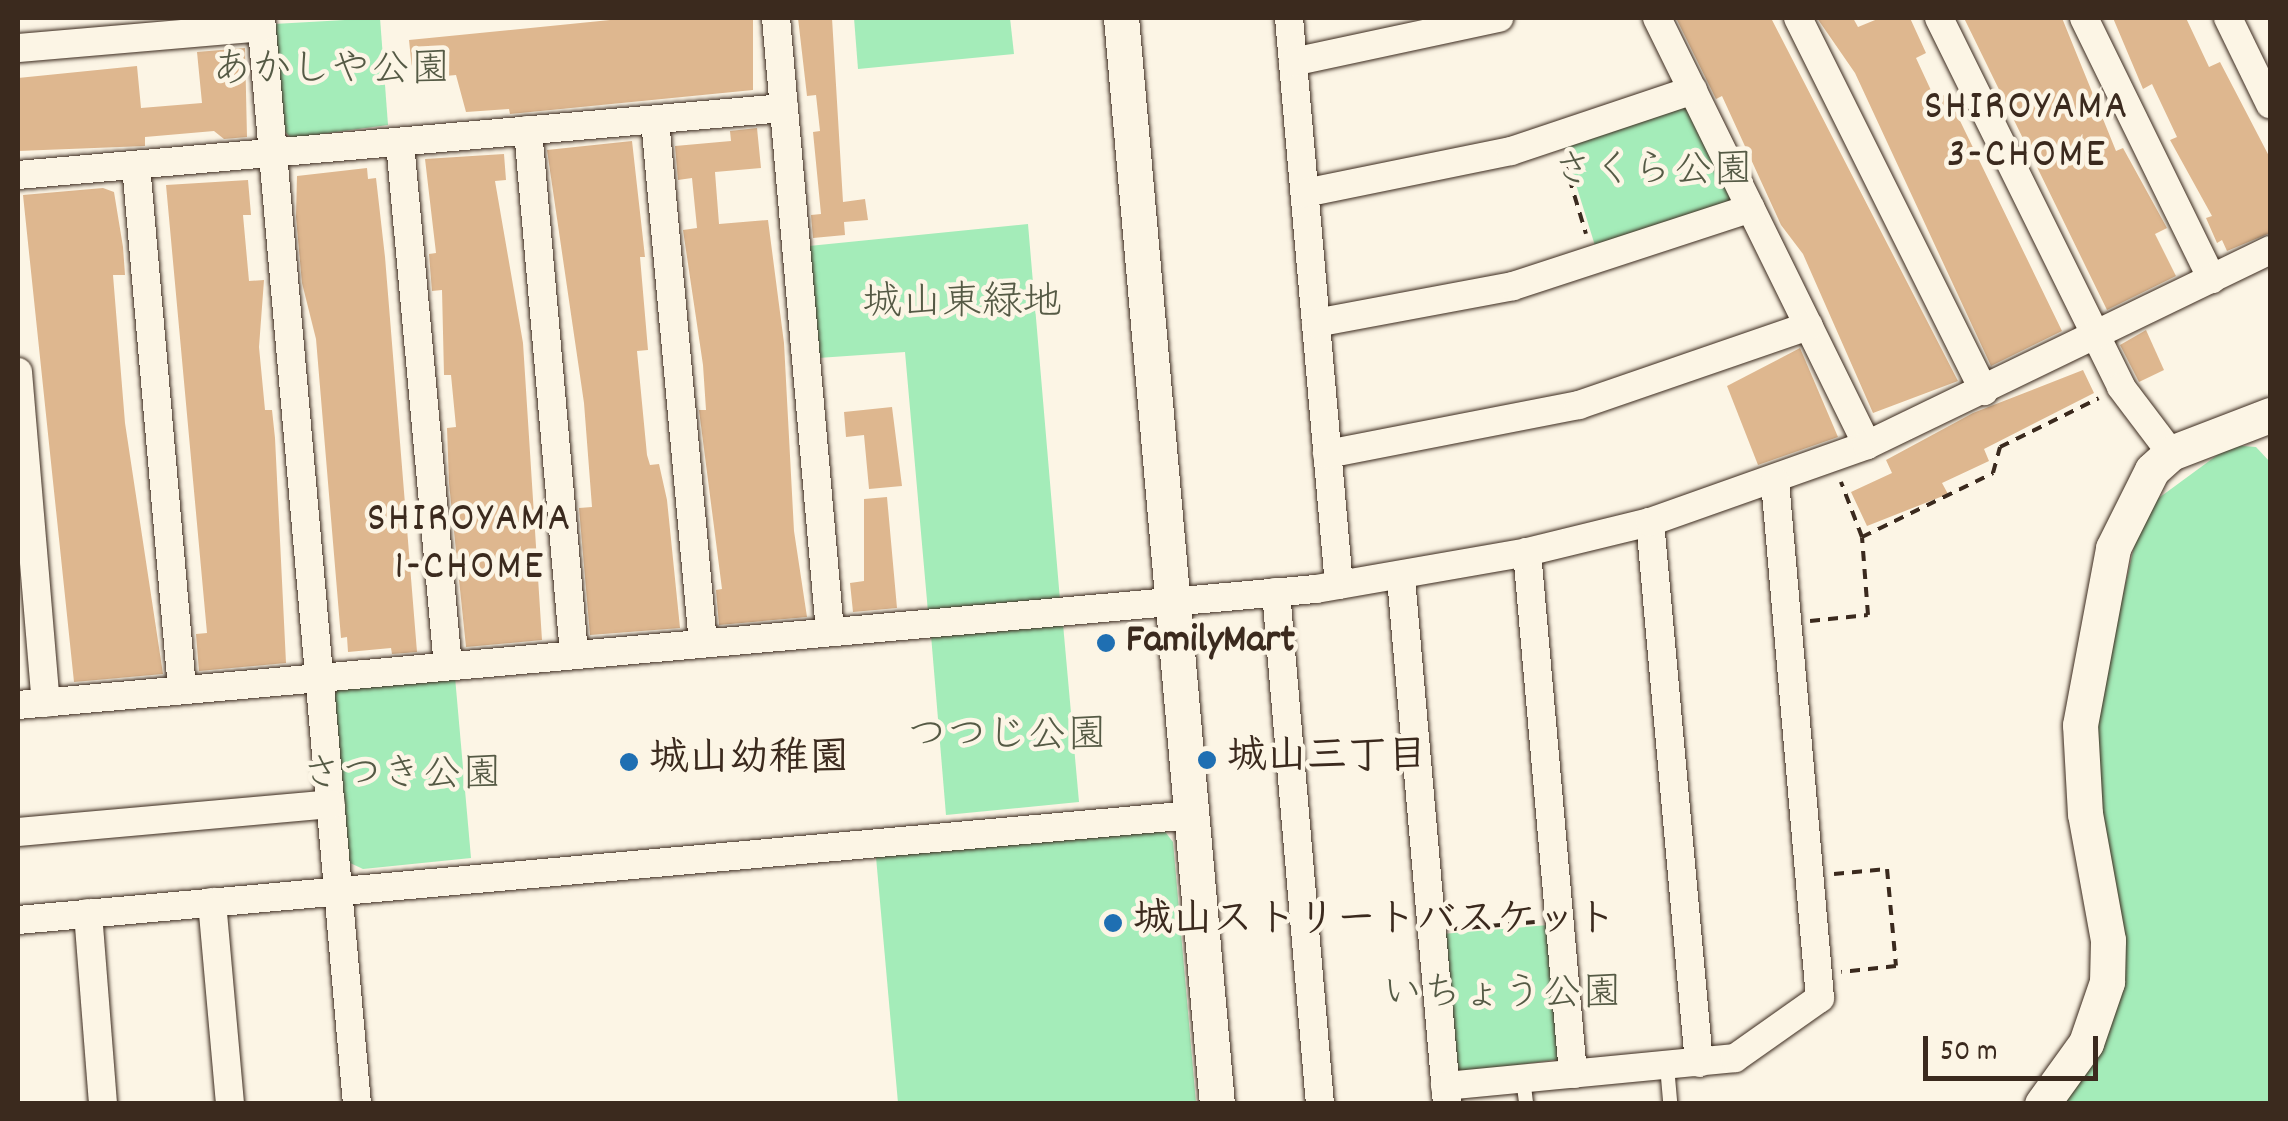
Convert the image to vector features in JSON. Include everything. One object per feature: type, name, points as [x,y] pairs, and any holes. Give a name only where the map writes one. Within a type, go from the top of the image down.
[{"type":"street","points":[[776,18],[830,631]]},
{"type":"street","points":[[1121,18],[1218,1104]]},
{"type":"street","points":[[1289,18],[1339,585]]},
{"type":"street","points":[[1292,62],[1500,18]]},
{"type":"street","points":[[1657,18],[1867,445]]},
{"type":"street","points":[[1798,18],[1984,391]]},
{"type":"street","points":[[1939,18],[2121,386],[2171,453]]},
{"type":"street","points":[[2084,18],[2212,279]]},
{"type":"street","points":[[2228,18],[2270,104]]},
{"type":"street","points":[[18,48],[261,22],[357,1104]]},
{"type":"street","points":[[1304,193],[1557,138],[1693,90]]},
{"type":"street","points":[[18,175],[784,108]]},
{"type":"street","points":[[655,120],[703,643]]},
{"type":"street","points":[[528,130],[574,654]]},
{"type":"street","points":[[400,142],[448,666]]},
{"type":"street","points":[[136,165],[182,689]]},
{"type":"street","points":[[1316,323],[1433,305],[1595,264],[1751,208]]},
{"type":"street","points":[[18,705],[1400,578],[1650,522],[1774,482],[1867,445],[1984,391],[2270,250]]},
{"type":"street","points":[[1327,454],[1579,405],[1809,326]]},
{"type":"street","points":[[18,372],[46,702]]},
{"type":"street","points":[[2042,1104],[2086,1043],[2107,982],[2108,940],[2084,814],[2080,752],[2099,602],[2126,518],[2152,470],[2171,453],[2270,415]]},
{"type":"street","points":[[1400,578],[1446,1095],[1525,1091],[1572,1074],[1735,1058],[1820,998],[1774,482]]},
{"type":"street","points":[[1650,522],[1699,1063]]},
{"type":"street","points":[[1528,552],[1572,1074]]},
{"type":"street","points":[[1276,592],[1320,1104]]},
{"type":"street","points":[[18,832],[331,804]]},
{"type":"street","points":[[18,920],[1193,815]]},
{"type":"street","points":[[212,902],[230,1104]]},
{"type":"street","points":[[88,914],[104,1104]]},
{"type":"lane","points":[[1667,1066],[1670,1104]]},
{"type":"path","points":[[1557,138],[1595,264]]},
{"type":"path","points":[[1862,537],[1993,473],[2000,446],[2121,386]]},
{"type":"path","points":[[1787,623],[1868,615],[1862,537],[1832,459]]},
{"type":"path","points":[[1810,876],[1888,869],[1896,966],[1818,975]]},
{"type":"path","points":[[1432,931],[1559,920]]},
{"type":"green space","name":"あかしや公園","points":[[380,18],[388,125],[291,138],[283,129],[274,24]]},
{"type":"green space","points":[[854,18],[1010,18],[1014,54],[858,69]]},
{"type":"green space","name":"さくら公園","points":[[1687,105],[1734,201],[1597,252],[1564,146]]},
{"type":"green space","name":"城山東緑地","points":[[1028,224],[1060,600],[928,612],[905,352],[818,358],[809,246]]},
{"type":"green space","points":[[2231,445],[2256,447],[2270,462],[2270,1103],[2058,1104],[2094,1059],[2122,990],[2094,771],[2100,693],[2135,543],[2156,500]]},
{"type":"green space","name":"つつじ公園","points":[[1063,624],[1079,802],[946,815],[931,635]]},
{"type":"green space","name":"さつき公園","points":[[455,677],[471,858],[363,869],[348,862],[333,698],[338,689]]},
{"type":"green space","points":[[1163,829],[1173,842],[1196,1103],[898,1103],[876,857]]},
{"type":"green space","name":"いちょう公園","points":[[1549,925],[1561,1059],[1459,1073],[1442,934]]},
{"type":"building","points":[[630,18],[753,18],[753,90],[510,114],[509,109],[466,112],[456,75],[413,79],[409,40]]},
{"type":"building","points":[[798,18],[832,18],[843,202],[865,199],[868,220],[844,222],[845,235],[813,238],[811,215],[821,214],[813,132],[820,131],[816,95],[807,96]]},
{"type":"building","points":[[1676,18],[1771,18],[1958,381],[1873,413],[1803,254],[1781,225],[1722,96],[1716,99]]},
{"type":"building","points":[[1817,18],[1853,18],[1858,27],[1880,18],[1910,18],[1926,53],[1916,58],[1935,99],[1947,94],[2062,331],[1991,366],[1855,73]]},
{"type":"building","points":[[1964,18],[2062,18],[2116,151],[2123,148],[2167,228],[2155,234],[2176,276],[2107,310]]},
{"type":"building","points":[[2113,18],[2186,18],[2209,67],[2220,62],[2270,158],[2270,233],[2227,251],[2222,240],[2217,243],[2206,218],[2212,216],[2170,140],[2177,137],[2152,84],[2143,89]]},
{"type":"building","points":[[245,48],[247,137],[224,139],[214,131],[145,137],[145,146],[18,151],[18,78],[137,66],[141,108],[202,103],[197,52]]},
{"type":"building","points":[[757,128],[761,168],[715,172],[719,224],[768,220],[784,343],[794,531],[807,617],[719,625],[716,590],[722,589],[699,410],[706,410],[703,365],[683,230],[697,228],[692,178],[678,180],[675,146],[731,141],[730,131]]},
{"type":"building","points":[[632,141],[645,257],[640,257],[648,350],[637,351],[647,455],[650,465],[659,464],[667,500],[680,628],[590,635],[579,508],[592,507],[584,403],[547,150]]},
{"type":"building","points":[[504,154],[506,180],[495,181],[523,343],[542,640],[466,647],[449,483],[447,428],[456,427],[451,375],[444,375],[442,290],[432,291],[429,254],[436,253],[425,159]]},
{"type":"building","points":[[367,168],[368,179],[376,178],[385,257],[417,652],[392,654],[391,648],[348,652],[347,637],[341,638],[316,339],[302,283],[296,217],[297,176]]},
{"type":"building","points":[[248,180],[251,215],[243,215],[249,281],[264,280],[259,347],[265,410],[272,410],[275,438],[286,663],[199,671],[196,634],[207,633],[166,185]]},
{"type":"building","points":[[103,188],[114,192],[123,247],[125,275],[113,275],[125,423],[163,674],[74,682],[23,195]]},
{"type":"building","points":[[2146,330],[2164,370],[2139,382],[2120,345]]},
{"type":"building","points":[[1800,348],[1838,437],[1758,465],[1727,386]]},
{"type":"building","points":[[2083,370],[2094,393],[1984,449],[1989,461],[1942,483],[1948,494],[1867,526],[1851,492],[1892,473],[1886,460],[1973,413]]},
{"type":"building","points":[[892,407],[902,486],[869,489],[864,435],[846,437],[844,412]]},
{"type":"building","points":[[887,497],[897,608],[853,612],[850,583],[864,581],[864,499]]},
{"type":"place","name":"FamilyMart","points":[[1106,643]]},
{"type":"place","name":"城山三丁目","points":[[1207,760]]},
{"type":"place","name":"城山幼稚園","points":[[629,762]]},
{"type":"place","name":"城山ストリートバスケット","points":[[1113,923]]},
{"type":"district","name":"SHIROYAMA 3-CHOME","points":[[2027,133]]},
{"type":"district","name":"SHIROYAMA 1-CHOME","points":[[470,545]]}]
